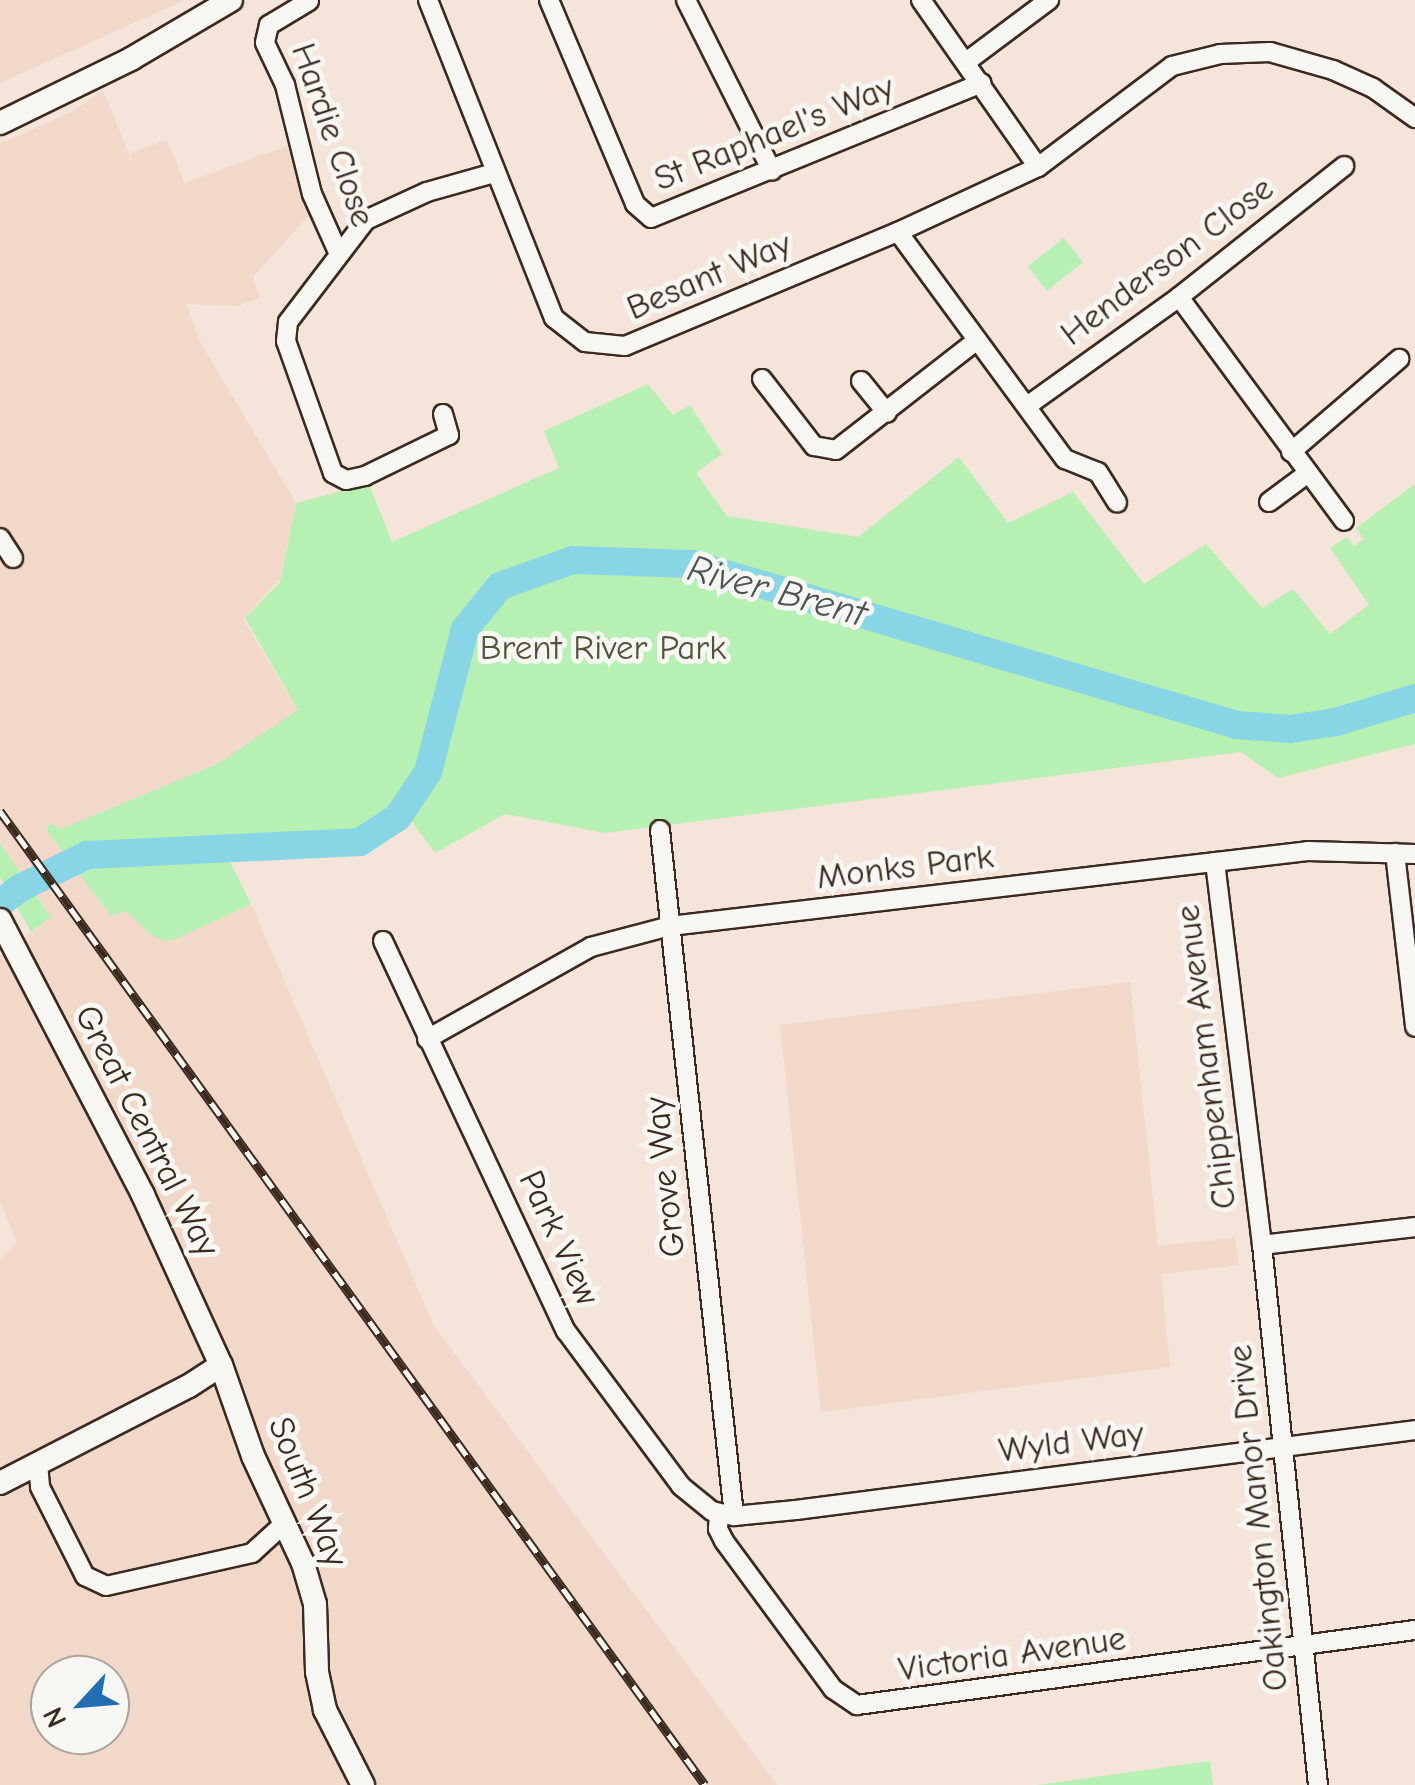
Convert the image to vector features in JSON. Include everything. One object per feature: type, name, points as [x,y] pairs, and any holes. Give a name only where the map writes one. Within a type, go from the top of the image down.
[{"type":"main road","points":[[0,123],[131,60],[231,0]]},
{"type":"main road","name":"Great Central Way","points":[[0,920],[143,1194],[223,1370]]},
{"type":"main road","points":[[0,1482],[223,1370]]},
{"type":"main road","name":"South Way","points":[[223,1370],[253,1456],[285,1522],[316,1604],[317,1672],[325,1710],[363,1785]]},
{"type":"street","name":"Besant Way","points":[[428,0],[554,318],[585,342],[625,346],[898,232],[1038,166],[1172,66],[1220,54],[1270,52],[1333,70],[1373,88],[1415,118]]},
{"type":"street","name":"St Raphael's Way","points":[[549,0],[640,213],[651,218],[980,83]]},
{"type":"street","points":[[686,0],[772,171]]},
{"type":"street","points":[[921,0],[1038,166]]},
{"type":"street","points":[[966,62],[1049,0]]},
{"type":"street","name":"Hardie Close","points":[[309,1],[269,25],[265,43],[285,85],[312,194],[338,252]]},
{"type":"street","name":"Henderson Close","points":[[1027,406],[1179,297],[1344,166]]},
{"type":"street","points":[[443,414],[451,433],[365,476],[346,480],[333,474],[286,341],[288,322],[366,220],[427,192],[494,172]]},
{"type":"street","points":[[898,232],[1065,459],[1098,472],[1117,503]]},
{"type":"street","points":[[1179,297],[1344,521]]},
{"type":"street","points":[[762,379],[814,446],[836,450],[976,342]]},
{"type":"street","points":[[1291,452],[1399,359]]},
{"type":"street","points":[[861,380],[886,413]]},
{"type":"street","points":[[1269,502],[1308,473]]},
{"type":"street","points":[[0,538],[13,558]]},
{"type":"street","name":"Grove Way","points":[[660,830],[726,1515]]},
{"type":"street","name":"Monks Park","points":[[427,1039],[592,947],[670,926],[1308,851],[1415,854]]},
{"type":"street","points":[[1395,853],[1415,1027]]},
{"type":"street","name":"Chippenham Avenue","points":[[1215,862],[1262,1245]]},
{"type":"street","name":"Park View","points":[[383,942],[566,1331],[689,1494],[726,1515]]},
{"type":"street","points":[[1262,1245],[1415,1227]]},
{"type":"street","name":"Oakington Manor Drive","points":[[1262,1245],[1318,1785]]},
{"type":"street","name":"Wyld Way","points":[[726,1515],[1415,1430]]},
{"type":"street","points":[[38,1463],[40,1487],[85,1576],[106,1586],[252,1553],[285,1522]]},
{"type":"street","name":"Victoria Avenue","points":[[726,1515],[718,1532],[833,1690],[857,1705],[1415,1630]]},
{"type":"shaded area","points":[[0,0],[185,0],[0,83]]},
{"type":"shaded area","points":[[103,90],[137,174],[130,153],[167,140],[184,183],[287,146],[311,213],[253,277],[260,297],[239,306],[186,304],[201,344],[296,503],[280,579],[243,619],[298,710],[217,764],[61,829],[46,830],[111,916],[126,911],[151,935],[180,937],[251,904],[434,1326],[777,1785],[0,1785],[0,1259],[17,1242],[0,1202],[0,956],[51,917],[0,843],[0,144],[73,111]]},
{"type":"shaded area","points":[[1130,982],[1158,1246],[1235,1238],[1239,1265],[1161,1274],[1170,1367],[821,1412],[780,1025]]},
{"type":"green space","points":[[1064,238],[1083,262],[1047,291],[1028,266]]},
{"type":"green space","name":"Brent River Park","points":[[648,384],[673,415],[690,405],[722,454],[696,473],[727,516],[858,537],[959,457],[1008,523],[1073,492],[1144,584],[1206,544],[1262,608],[1293,589],[1330,634],[1369,605],[1330,548],[1347,537],[1354,546],[1364,539],[1356,528],[1415,484],[1415,744],[1278,778],[1241,752],[605,833],[505,814],[435,853],[398,803],[355,837],[265,841],[230,861],[251,904],[180,937],[166,941],[151,935],[126,911],[111,916],[46,830],[50,823],[61,829],[217,764],[298,710],[245,618],[280,582],[296,503],[369,484],[392,542],[559,468],[544,431]]},
{"type":"green space","points":[[0,843],[51,917],[31,932],[0,877]]},
{"type":"green space","points":[[1210,1761],[1213,1785],[1038,1785]]},
{"type":"waterway","name":"River Brent","points":[[0,903],[20,888],[87,855],[360,842],[398,817],[428,772],[465,629],[500,586],[573,560],[692,564],[1237,725],[1290,729],[1336,722],[1415,698]]},
{"type":"railway","points":[[0,811],[705,1785]]}]
